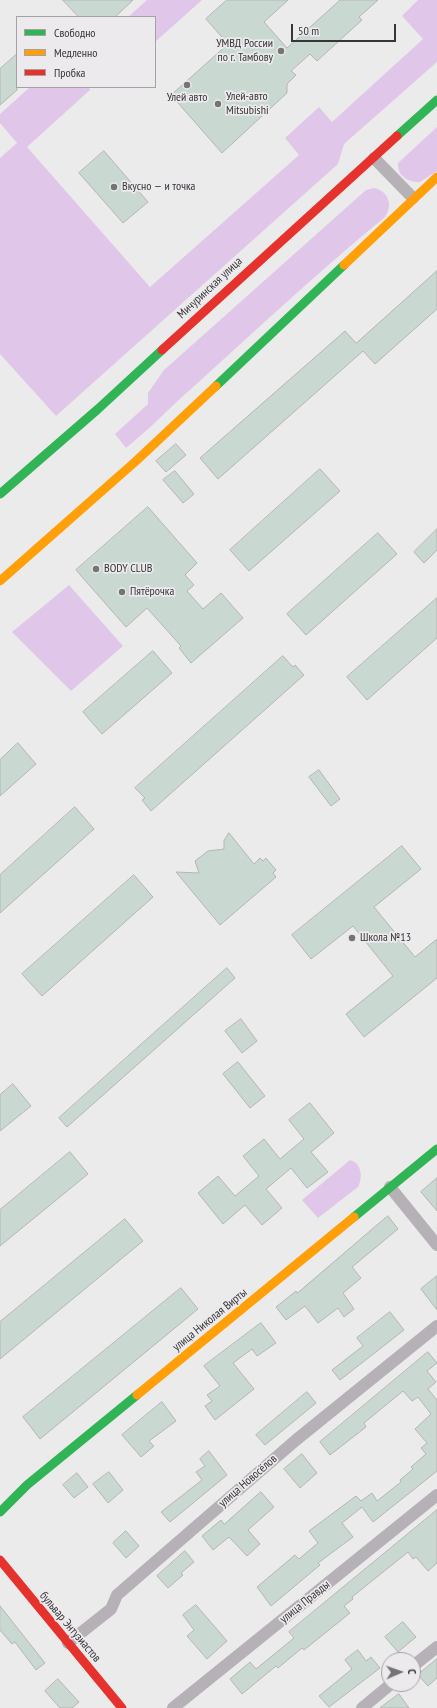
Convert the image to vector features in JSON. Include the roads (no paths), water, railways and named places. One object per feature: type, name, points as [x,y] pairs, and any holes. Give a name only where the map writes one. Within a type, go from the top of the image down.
[{"type":"street","name":"Мичуринская улица","points":[[0,494],[98,409],[254,265],[437,100]]},
{"type":"street","points":[[374,158],[413,198]]},
{"type":"street","points":[[0,580],[136,461],[437,177]]},
{"type":"street","name":"улица Николая Вирты","points":[[0,1512],[27,1485],[437,1149]]},
{"type":"street","points":[[390,1187],[437,1245]]},
{"type":"street","name":"улица Новосёлов","points":[[68,1643],[111,1609],[117,1594],[284,1451],[437,1326]]},
{"type":"street","name":"улица Правды","points":[[174,1708],[437,1495]]},
{"type":"street","name":"бульвар Энтузиастов","points":[[0,1560],[122,1708]]},
{"type":"street","points":[[421,1660],[437,1647]]},
{"type":"street","points":[[362,1708],[381,1692]]},
{"type":"place","name":"УМВД России по г. Тамбову","points":[[281,51]]},
{"type":"place","name":"Улей авто","points":[[187,85]]},
{"type":"place","name":"Улей-авто Mitsubishi","points":[[218,104]]},
{"type":"place","name":"Вкусно — и точка","points":[[114,187]]},
{"type":"place","name":"BODY CLUB","points":[[96,569]]},
{"type":"place","name":"Пятёрочка","points":[[122,592]]},
{"type":"place","name":"Школа №13","points":[[352,938]]}]
